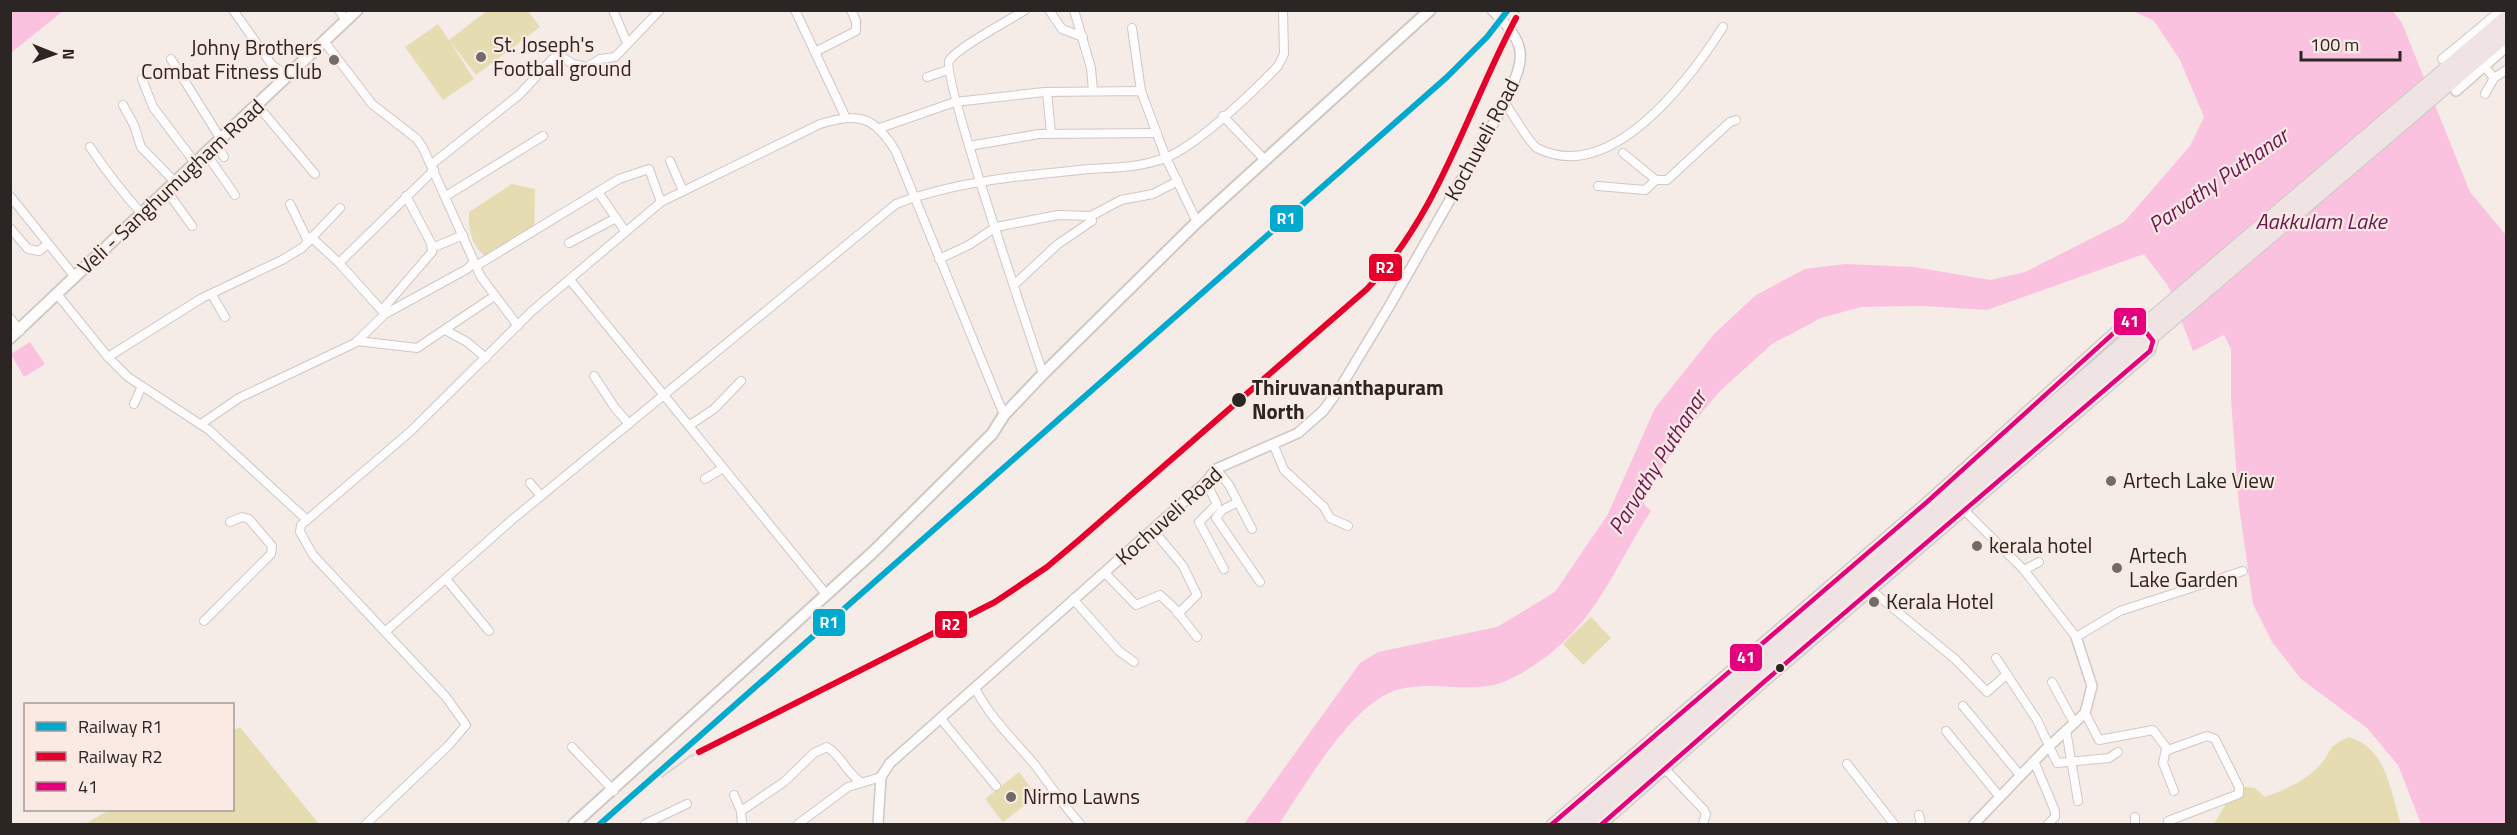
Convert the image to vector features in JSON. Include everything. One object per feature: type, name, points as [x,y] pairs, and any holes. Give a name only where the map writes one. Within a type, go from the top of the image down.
[{"type":"highway","points":[[2444,86],[2506,18]]},
{"type":"highway","points":[[1587,825],[1628,780],[1972,474],[2506,35]]},
{"type":"highway","points":[[1569,825],[1628,780],[1947,510],[2150,329]]},
{"type":"highway","points":[[1952,477],[1972,474]]},
{"type":"main road","name":"Veli - Sanghumugham Road","points":[[10,338],[207,155],[357,10]]},
{"type":"main road","points":[[574,825],[614,791],[872,553],[992,434],[1004,415],[1043,374],[1197,222],[1430,10]]},
{"type":"street","points":[[233,10],[272,65],[288,76]]},
{"type":"street","points":[[339,10],[346,21]]},
{"type":"street","points":[[613,10],[627,43]]},
{"type":"street","points":[[339,263],[433,167],[519,95],[557,54],[573,64],[587,67],[600,59],[615,57],[660,10]]},
{"type":"street","points":[[795,10],[844,116]]},
{"type":"street","points":[[815,52],[856,32],[856,21],[851,10]]},
{"type":"street","points":[[1025,10],[953,57],[948,70],[969,146],[1043,374]]},
{"type":"street","points":[[1049,10],[1062,29],[1083,37]]},
{"type":"street","points":[[1074,10],[1091,68],[1093,91]]},
{"type":"street","points":[[386,632],[542,496],[896,204],[914,197],[981,183],[1083,170],[1126,169],[1166,158],[1186,146],[1223,116],[1281,62],[1284,47],[1283,10]]},
{"type":"street","name":"Kochuveli Road","points":[[881,777],[890,763],[1153,530],[1206,482],[1216,469],[1298,434],[1323,411],[1340,388],[1505,103],[1522,62],[1519,43],[1492,10]]},
{"type":"street","points":[[2442,59],[2501,10]]},
{"type":"street","points":[[1505,103],[1535,147],[1562,156],[1582,155],[1608,146],[1632,133],[1649,118],[1701,62],[1723,27]]},
{"type":"street","points":[[1132,28],[1141,91],[1166,158],[1197,222]]},
{"type":"street","points":[[324,41],[372,104],[417,139],[433,167],[475,264],[493,297],[518,326]]},
{"type":"street","points":[[2444,86],[2484,66],[2506,47]]},
{"type":"street","points":[[171,59],[174,68],[219,143],[224,157]]},
{"type":"street","points":[[2484,66],[2494,78]]},
{"type":"street","points":[[927,77],[948,70]]},
{"type":"street","points":[[2484,94],[2494,78],[2506,70]]},
{"type":"street","points":[[142,79],[153,107],[196,164]]},
{"type":"street","points":[[880,128],[956,102],[1047,92],[1141,91]]},
{"type":"street","points":[[1047,92],[1051,133]]},
{"type":"street","points":[[123,105],[134,125],[141,147],[171,187],[192,226]]},
{"type":"street","points":[[258,106],[315,174]]},
{"type":"street","points":[[366,825],[448,746],[466,725],[446,697],[303,541],[300,532],[301,525],[411,431],[518,326],[661,202],[820,124],[844,116],[867,120],[880,128],[896,152],[1004,415]]},
{"type":"street","points":[[1223,116],[1264,159]]},
{"type":"street","points":[[1623,153],[1656,180],[1667,180],[1730,122],[1736,120]]},
{"type":"street","points":[[969,146],[1051,133],[1157,134]]},
{"type":"street","points":[[446,196],[543,136]]},
{"type":"street","points":[[90,147],[110,176],[121,186],[142,214]]},
{"type":"street","points":[[207,155],[235,195]]},
{"type":"street","points":[[670,161],[683,191]]},
{"type":"street","points":[[384,312],[467,269],[619,179],[649,169],[661,202]]},
{"type":"street","points":[[1598,186],[1645,190],[1656,180]]},
{"type":"street","points":[[939,259],[969,245],[996,227],[1058,215],[1091,216],[1121,200],[1153,194],[1178,181]]},
{"type":"street","points":[[598,192],[625,231]]},
{"type":"street","points":[[10,196],[75,277]]},
{"type":"street","points":[[201,424],[239,398],[357,341],[384,312],[430,256],[432,248],[406,196]]},
{"type":"street","points":[[290,204],[310,239],[339,263],[384,312]]},
{"type":"street","points":[[108,357],[193,303],[282,260],[310,239],[340,208]]},
{"type":"street","points":[[1015,284],[1058,244],[1092,221],[1091,216]]},
{"type":"street","points":[[569,243],[616,218]]},
{"type":"street","points":[[10,228],[28,249],[39,251],[48,244]]},
{"type":"street","points":[[432,248],[462,235]]},
{"type":"street","points":[[570,280],[826,594]]},
{"type":"street","points":[[57,294],[108,357],[141,388],[201,424],[307,520]]},
{"type":"street","points":[[212,295],[225,317]]},
{"type":"street","points":[[357,341],[417,348],[493,297]]},
{"type":"street","points":[[10,318],[20,331]]},
{"type":"street","points":[[1552,825],[1628,780],[1952,477],[2127,321],[2138,322],[2153,341],[2150,351],[1741,701],[1666,770],[1628,780],[1602,825]]},
{"type":"street","points":[[445,330],[467,342],[486,358]]},
{"type":"street","points":[[594,376],[615,408],[629,424]]},
{"type":"street","points":[[690,425],[714,409],[741,381]]},
{"type":"street","points":[[134,404],[141,388]]},
{"type":"street","points":[[1274,446],[1284,470],[1324,507],[1330,518],[1348,526]]},
{"type":"street","points":[[705,479],[723,468]]},
{"type":"street","points":[[1216,469],[1229,485],[1236,503],[1252,530]]},
{"type":"street","points":[[1206,482],[1216,504],[1199,522],[1224,569]]},
{"type":"street","points":[[530,483],[542,496]]},
{"type":"street","points":[[1236,503],[1222,510],[1216,518],[1260,582]]},
{"type":"street","points":[[1964,510],[2024,570],[2076,637],[2092,686],[2085,713],[1999,796],[1974,825]]},
{"type":"street","points":[[204,621],[271,554],[272,546],[249,519],[242,517],[230,522]]},
{"type":"street","points":[[1153,530],[1183,566],[1197,595],[1178,614]]},
{"type":"street","points":[[2024,570],[2039,562]]},
{"type":"street","points":[[2076,637],[2120,611],[2243,571]]},
{"type":"street","points":[[1105,573],[1136,605],[1160,595],[1197,637]]},
{"type":"street","points":[[446,579],[489,630]]},
{"type":"street","points":[[1871,590],[1955,659],[1987,692],[2007,674]]},
{"type":"street","points":[[1073,599],[1119,651],[1134,662]]},
{"type":"street","points":[[1996,658],[2037,720],[2057,763],[2109,758],[2118,753]]},
{"type":"street","points":[[2052,682],[2070,727],[2071,762],[2078,801]]},
{"type":"street","points":[[975,688],[982,703],[1080,825]]},
{"type":"street","points":[[1964,706],[2020,775]]},
{"type":"street","points":[[2085,713],[2094,735],[2099,740],[2153,730],[2166,749],[2163,763],[2174,791]]},
{"type":"street","points":[[941,718],[996,786]]},
{"type":"street","points":[[1946,731],[1999,796]]},
{"type":"street","points":[[2166,749],[2171,750],[2213,736],[2240,790],[2236,797],[2168,821]]},
{"type":"street","points":[[572,747],[614,791]]},
{"type":"street","points":[[741,811],[784,782],[814,753],[827,747],[834,751],[843,765],[861,782]]},
{"type":"street","points":[[2034,761],[2055,812],[2055,816],[2048,825]]},
{"type":"street","points":[[1847,764],[1894,825]]},
{"type":"street","points":[[1666,770],[1704,810],[1706,814],[1703,825]]},
{"type":"street","points":[[798,825],[848,788],[881,777],[878,825]]},
{"type":"street","points":[[734,795],[741,811],[742,825]]},
{"type":"street","points":[[645,825],[687,804]]},
{"type":"street","points":[[1919,815],[1922,825]]},
{"type":"shaded area","name":"St. Joseph's Football ground","points":[[488,10],[528,11],[540,27],[476,75],[449,40]]},
{"type":"shaded area","points":[[438,24],[474,79],[443,100],[405,47]]},
{"type":"shaded area","points":[[512,184],[535,189],[534,234],[489,259],[483,255],[472,238],[469,212]]},
{"type":"shaded area","points":[[1591,617],[1611,638],[1583,665],[1563,644]]},
{"type":"shaded area","points":[[240,727],[319,824],[85,824],[107,811],[234,811],[234,730]]},
{"type":"shaded area","points":[[2349,737],[2372,751],[2379,761],[2390,785],[2401,824],[2214,824],[2236,786],[2255,788],[2265,797],[2280,791],[2307,776],[2324,761],[2333,746]]},
{"type":"shaded area","name":"Nirmo Lawns","points":[[1019,772],[1037,796],[1003,822],[985,799]]},
{"type":"water","points":[[11,10],[63,10],[63,11],[11,53]]},
{"type":"water","name":"Aakkulam Lake","points":[[2392,10],[2402,23],[2470,192],[2506,235],[2506,824],[2421,824],[2398,765],[2367,728],[2301,679],[2272,642],[2253,604],[2239,506],[2231,400],[2231,349],[2224,335],[2193,351],[2168,286],[2144,254],[1987,310],[1921,306],[1861,307],[1821,318],[1772,344],[1720,391],[1687,430],[1640,500],[1651,511],[1607,586],[1583,621],[1552,652],[1531,668],[1496,684],[1475,687],[1410,687],[1385,695],[1370,705],[1340,735],[1279,824],[1244,824],[1360,663],[1378,652],[1497,627],[1555,592],[1608,514],[1655,408],[1715,333],[1756,295],[1805,269],[1845,264],[1914,267],[1990,280],[2025,272],[2124,222],[2190,146],[2204,117],[2180,60],[2154,21],[2133,11]]},
{"type":"water","points":[[30,342],[45,364],[24,377],[11,354]]},
{"type":"railway","points":[[662,777],[689,757],[995,602],[1047,567],[1367,289],[1416,225],[1435,191],[1520,10]]},
{"type":"rail line","name":"R1","points":[[600,824],[1447,77],[1487,37],[1508,10]]},
{"type":"rail line","name":"R2","points":[[699,752],[995,602],[1047,567],[1367,289],[1392,259],[1433,194],[1516,18]]},
{"type":"transit line","name":"41","points":[[1552,824],[1927,502],[2127,321],[2138,322],[2153,341],[2150,351],[1602,824]]},
{"type":"place","name":"St. Joseph's Football ground","points":[[481,57]]},
{"type":"place","name":"Johny Brothers Combat Fitness Club","points":[[334,60]]},
{"type":"place","name":"Thiruvananthapuram North","points":[[1239,400]]},
{"type":"place","name":"Artech Lake View","points":[[2111,481]]},
{"type":"place","name":"kerala hotel","points":[[1977,546]]},
{"type":"place","name":"Artech Lake Garden","points":[[2117,568]]},
{"type":"place","name":"Kerala Hotel","points":[[1874,602]]},
{"type":"place","name":"Nirmo Lawns","points":[[1011,797]]},
{"type":"water label","name":"Parvathy Puthanar","points":[[2218,180]]},
{"type":"water label","name":"Parvathy Puthanar","points":[[1657,462]]}]
